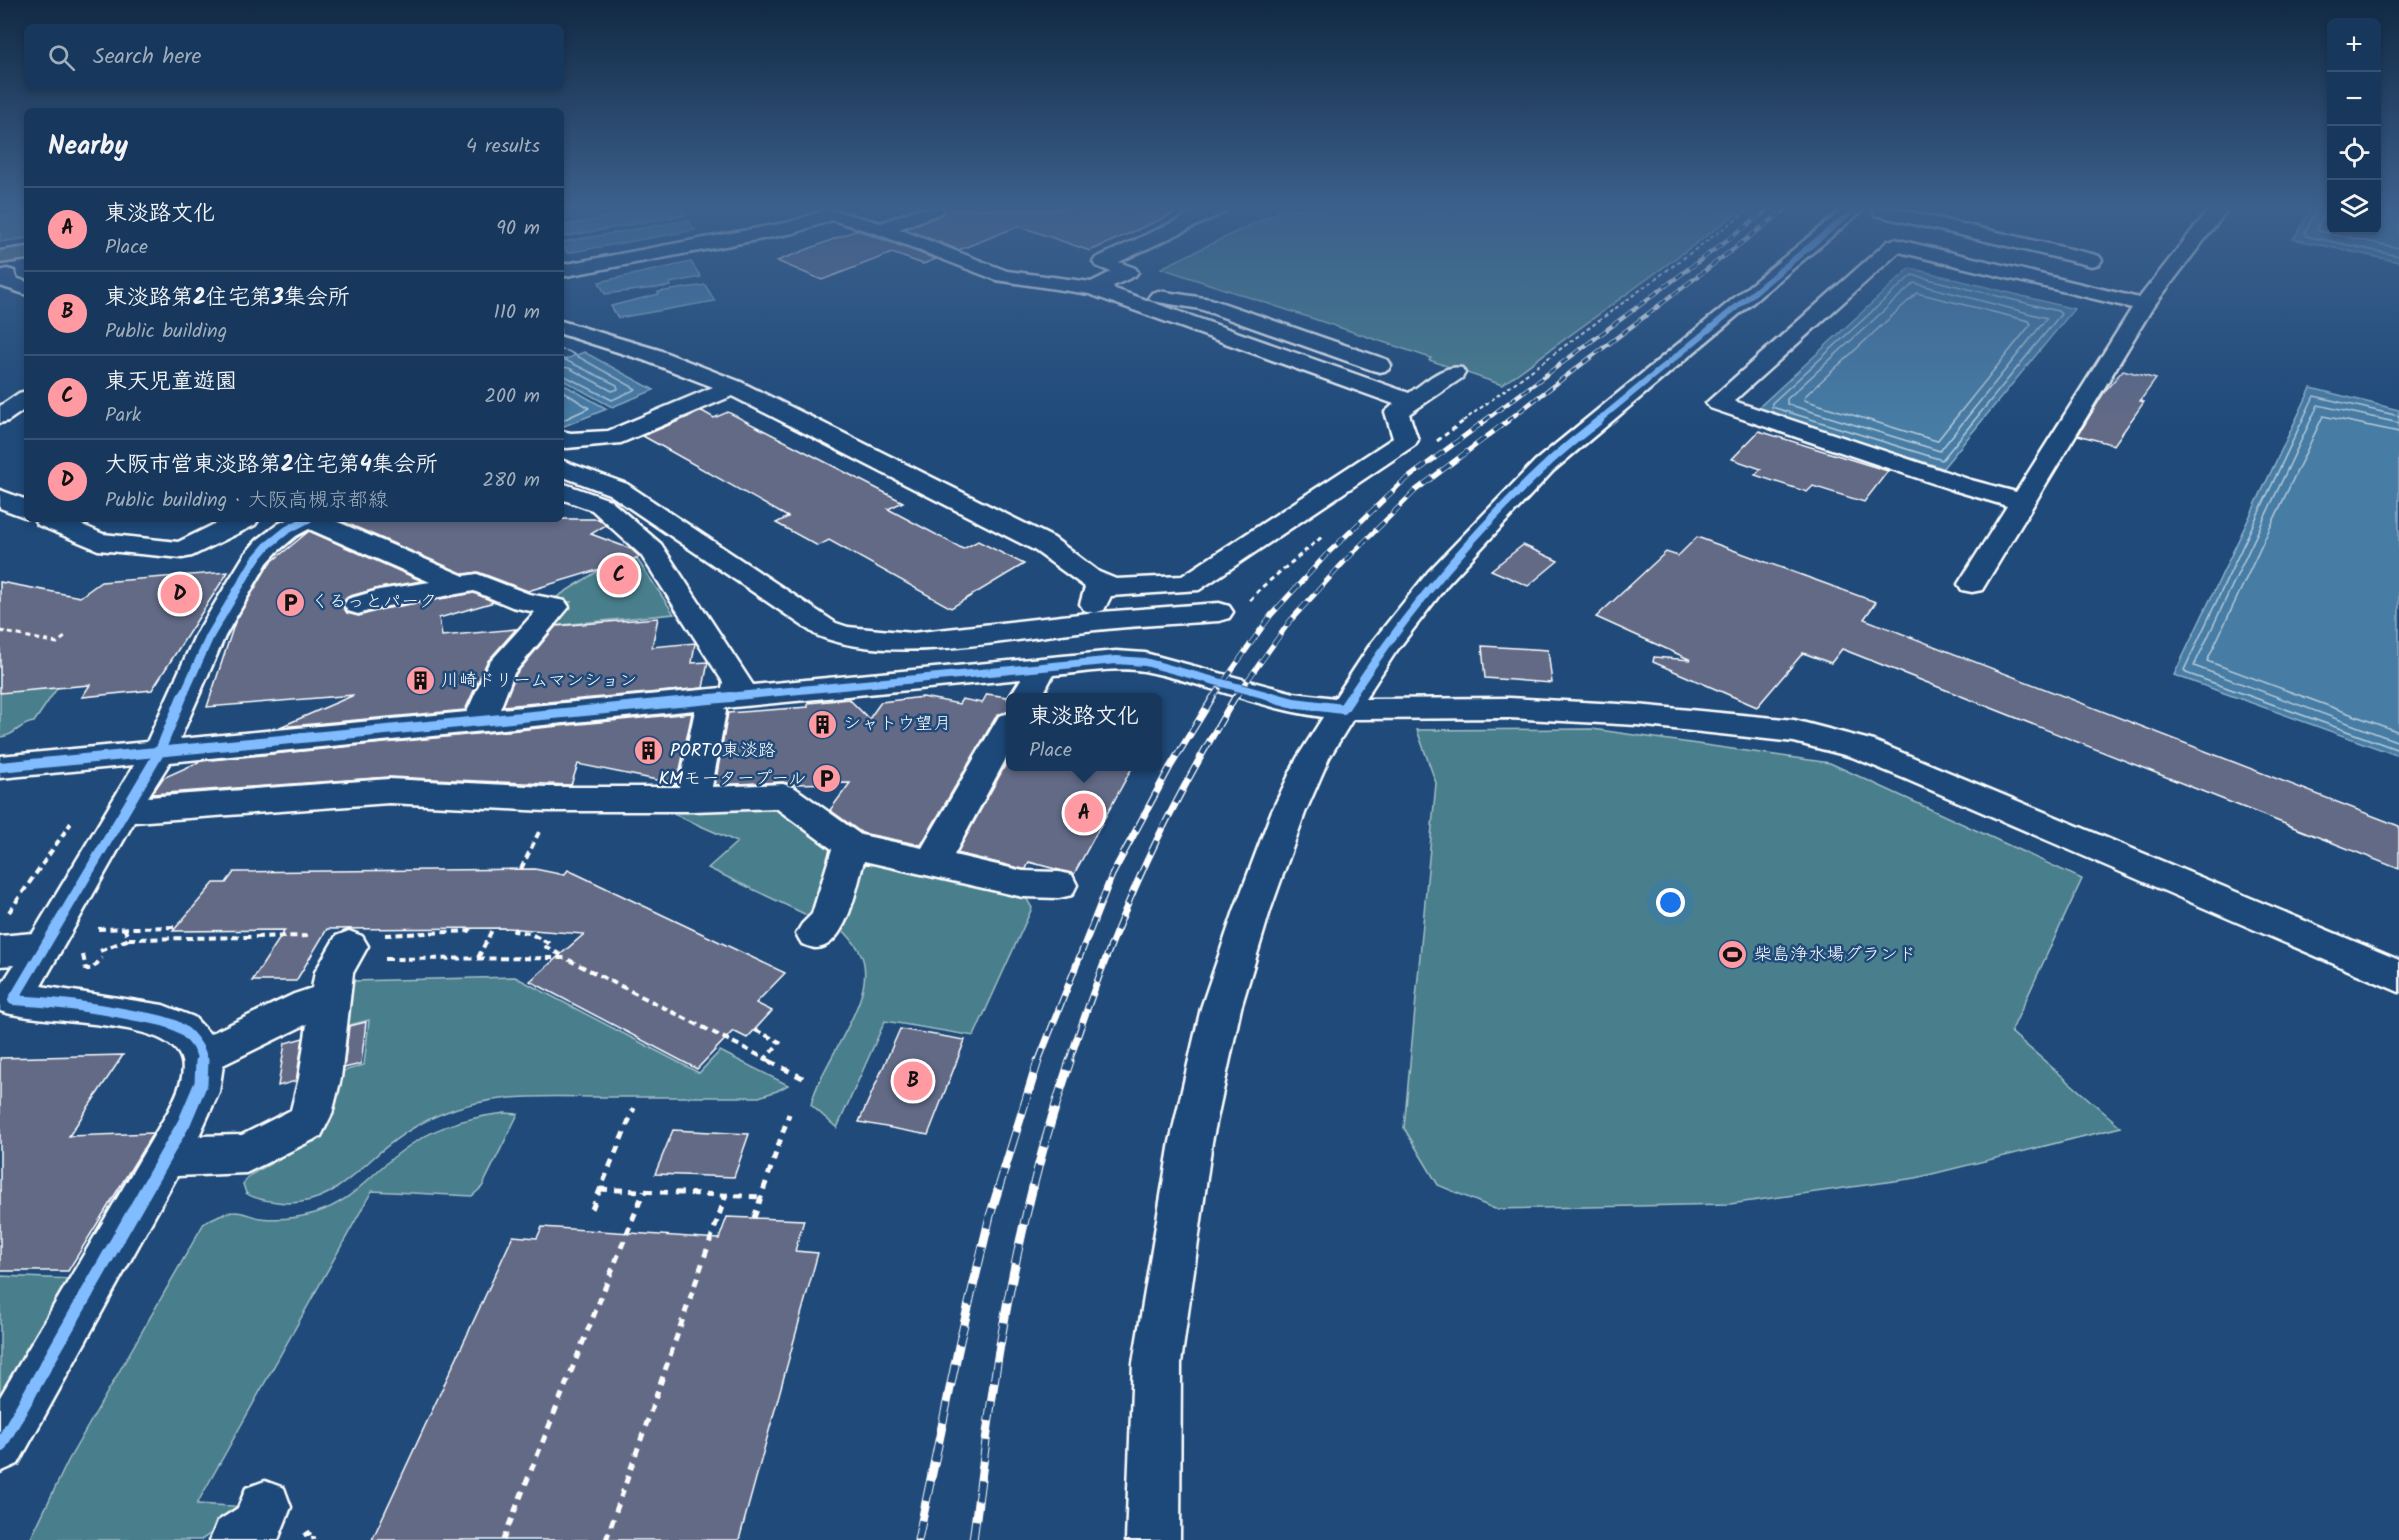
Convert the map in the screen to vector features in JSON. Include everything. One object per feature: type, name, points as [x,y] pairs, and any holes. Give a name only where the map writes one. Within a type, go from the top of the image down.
[{"type":"street","points":[[7,281],[24,288]]},
{"type":"street","points":[[1040,281],[1204,303],[1380,365]]},
{"type":"street","points":[[1093,288],[1109,281]]},
{"type":"street","points":[[1153,1540],[1157,1363],[1191,1142],[1221,1008],[1252,911],[1288,813],[1313,758],[1342,709],[1383,648],[1438,578],[1544,466],[1768,281]]},
{"type":"street","points":[[1855,281],[1718,403],[1962,485],[2022,502]]},
{"type":"street","points":[[2045,281],[2144,305]]},
{"type":"street","points":[[1972,584],[2144,305],[2163,281]]},
{"type":"street","points":[[1093,288],[1411,402]]},
{"type":"street","points":[[564,328],[651,355],[733,387],[1044,544],[1089,578],[1113,588],[1189,584],[1406,440],[1397,412],[1454,373]]},
{"type":"street","points":[[564,440],[612,438],[733,387]]},
{"type":"street","points":[[0,416],[24,400]]},
{"type":"street","points":[[564,467],[618,489],[826,629],[843,636],[912,642],[1088,622],[1219,612]]},
{"type":"street","points":[[564,491],[601,505],[651,550],[738,682],[723,704],[693,799]]},
{"type":"street","points":[[0,498],[24,509]]},
{"type":"street","points":[[54,522],[98,542],[182,550],[240,522]]},
{"type":"street","points":[[7,1009],[63,949],[123,811],[159,753],[210,636],[255,560],[280,536],[303,522]]},
{"type":"street","points":[[315,522],[462,585]]},
{"type":"street","points":[[358,605],[477,582],[522,601],[555,607],[500,670],[479,721]]},
{"type":"street","points":[[1088,622],[1100,583]]},
{"type":"street","points":[[0,767],[479,721],[723,704],[1043,666],[1116,660],[1145,662],[1278,699],[1312,706],[1342,709],[1509,708],[1637,715],[1794,731],[1863,749],[1915,770],[2399,977]]},
{"type":"street","points":[[1028,693],[1043,666]]},
{"type":"street","points":[[931,864],[1006,732]]},
{"type":"street","points":[[123,811],[389,791],[546,799],[693,799],[783,796],[851,845],[1023,884],[1059,885]]},
{"type":"street","points":[[815,934],[828,921],[851,845]]},
{"type":"street","points":[[3,934],[63,949]]},
{"type":"street","points":[[166,1157],[246,1154],[306,1123],[311,1114],[320,1078],[334,972],[347,944]]},
{"type":"street","points":[[201,1057],[308,1005],[331,1000]]},
{"type":"street","points":[[0,1446],[166,1157],[197,1097],[203,1072],[201,1057],[192,1040],[179,1027],[160,1020],[58,1002],[7,1009]]},
{"type":"path","points":[[1431,446],[1650,281]]},
{"type":"path","points":[[1248,603],[1262,586],[1326,533]]},
{"type":"path","points":[[0,632],[57,643],[65,637]]},
{"type":"path","points":[[3,934],[74,818]]},
{"type":"path","points":[[521,869],[539,831]]},
{"type":"path","points":[[98,929],[176,927]]},
{"type":"path","points":[[124,928],[129,939]]},
{"type":"path","points":[[347,944],[469,931],[471,928]]},
{"type":"path","points":[[478,958],[493,928]]},
{"type":"path","points":[[516,928],[514,931],[529,933],[548,943],[546,947],[565,958],[807,1080]]},
{"type":"path","points":[[100,951],[129,939],[347,944],[478,958],[565,958]]},
{"type":"path","points":[[63,949],[86,969],[92,969],[102,958]]},
{"type":"path","points":[[754,1030],[780,1042],[765,1059]]},
{"type":"path","points":[[592,1209],[634,1108]]},
{"type":"path","points":[[754,1218],[789,1114]]},
{"type":"path","points":[[600,1189],[761,1197]]},
{"type":"path","points":[[503,1540],[644,1191]]},
{"type":"path","points":[[606,1540],[726,1195]]},
{"type":"path","points":[[312,1531],[314,1540]]},
{"type":"green space","points":[[1200,281],[1645,281],[1502,385],[1429,360],[1431,358]]},
{"type":"green space","points":[[631,550],[674,614],[550,626],[557,614],[571,602],[552,600]]},
{"type":"green space","points":[[0,653],[80,655],[34,722],[24,725],[10,735],[0,737]]},
{"type":"green space","name":"柴島浄水場グランド","points":[[1592,729],[1830,763],[2082,879],[2011,1032],[2121,1127],[1916,1178],[1730,1204],[1495,1209],[1438,1185],[1404,1128],[1436,783],[1417,730]]},
{"type":"green space","points":[[779,807],[845,858],[1024,894],[1032,908],[974,1036],[885,1021],[837,1128],[811,1105],[817,1087],[847,1029],[863,990],[865,971],[859,950],[835,921],[813,918],[708,868],[737,842],[660,808]]},
{"type":"green space","points":[[515,977],[699,1073],[720,1051],[788,1085],[759,1097],[520,1097],[480,1102],[441,1114],[413,1128],[351,1178],[318,1198],[292,1203],[277,1202],[246,1193],[243,1184],[250,1175],[314,1140],[327,1128],[334,1114],[337,1073],[364,1065],[369,1020],[346,1026],[352,981]]},
{"type":"green space","points":[[505,1113],[518,1114],[482,1187],[472,1196],[372,1191],[197,1504],[251,1507],[201,1540],[30,1540],[68,1461],[204,1223],[230,1212],[274,1219],[315,1213],[329,1208],[351,1195],[388,1161],[424,1136],[462,1121]]},
{"type":"green space","points":[[0,1276],[71,1279],[0,1396]]},
{"type":"water","points":[[681,281],[670,283],[671,286],[605,294],[599,282]]},
{"type":"water","points":[[1896,281],[1961,281],[2074,309],[1943,468],[1757,409]]},
{"type":"water","points":[[705,285],[715,301],[618,318],[611,306],[659,294],[658,292]]},
{"type":"water","points":[[584,352],[654,390],[612,407],[564,381],[564,360]]},
{"type":"water","points":[[564,385],[607,409],[564,426]]},
{"type":"water","points":[[2311,388],[2399,410],[2399,756],[2174,675]]},
{"type":"building","points":[[2123,370],[2156,379],[2140,401],[2144,402],[2114,445],[2078,435],[2105,391]]},
{"type":"building","points":[[702,411],[714,418],[728,412],[903,502],[888,509],[963,549],[978,541],[1024,564],[951,608],[829,540],[818,546],[776,523],[788,517],[643,436]]},
{"type":"building","points":[[1759,431],[1888,471],[1864,502],[1813,486],[1807,492],[1755,475],[1761,469],[1732,459]]},
{"type":"building","points":[[564,519],[598,519],[606,525],[591,534],[631,549],[640,557],[528,591],[478,572],[464,574],[344,522],[564,522]]},
{"type":"building","points":[[309,531],[422,581],[379,588],[347,597],[342,604],[347,613],[359,616],[383,609],[474,593],[494,602],[439,618],[442,636],[516,629],[487,662],[465,710],[280,727],[354,695],[207,707],[235,622],[269,564]]},
{"type":"building","points":[[1697,537],[1876,602],[1864,619],[2399,826],[2399,869],[1842,649],[1831,663],[1803,653],[1757,707],[1653,662],[1654,657],[1691,660],[1596,617],[1666,552],[1678,556]]},
{"type":"building","points":[[1523,545],[1558,561],[1528,586],[1491,570]]},
{"type":"building","points":[[228,572],[152,690],[82,697],[90,685],[0,693],[0,582],[80,597],[101,582]]},
{"type":"building","points":[[658,618],[652,647],[695,643],[692,663],[708,662],[703,688],[503,706],[516,674],[556,626]]},
{"type":"building","points":[[1482,646],[1548,650],[1552,683],[1485,678]]},
{"type":"building","points":[[987,694],[1006,697],[1006,712],[997,715],[921,845],[862,833],[830,810],[850,783],[791,784],[783,782],[715,785],[728,713],[808,707],[808,703],[849,699],[869,719],[881,702],[923,697],[959,704],[962,699],[982,703]]},
{"type":"building","points":[[692,713],[677,784],[578,764],[571,785],[389,777],[152,794],[163,778],[201,761]]},
{"type":"building","points":[[1006,764],[1006,771],[1130,771],[1074,874],[1029,862],[1026,869],[1023,869],[957,853]]},
{"type":"building","points":[[535,869],[564,875],[568,870],[785,973],[756,1003],[772,1011],[747,1038],[733,1031],[697,1069],[530,981],[584,934],[507,928],[327,929],[296,981],[252,981],[285,930],[173,931],[214,883],[226,883],[234,872]]},
{"type":"building","points":[[366,1022],[361,1064],[344,1068],[349,1026]]},
{"type":"building","points":[[900,1029],[965,1040],[928,1135],[859,1122]]},
{"type":"building","points":[[303,1038],[296,1081],[278,1086],[285,1043]]},
{"type":"building","points":[[123,1055],[69,1136],[153,1133],[68,1271],[0,1271],[0,1058]]},
{"type":"building","points":[[673,1130],[749,1134],[734,1177],[655,1174]]},
{"type":"building","points":[[727,1217],[804,1220],[795,1251],[818,1253],[739,1540],[372,1540],[513,1236],[537,1238],[542,1227],[719,1239]]},
{"type":"railway","points":[[1484,421],[1672,281]]},
{"type":"railway","points":[[1507,421],[1691,281]]},
{"type":"railway","points":[[1212,698],[1271,615],[1326,555],[1400,484],[1486,420]]},
{"type":"railway","points":[[1235,698],[1290,621],[1344,562],[1416,490],[1509,420]]},
{"type":"railway","points":[[1038,1062],[1112,875],[1170,767],[1213,697]]},
{"type":"railway","points":[[1069,1062],[1092,994],[1127,905],[1183,788],[1235,697]]},
{"type":"railway","points":[[918,1540],[960,1341],[990,1216],[1038,1061]]},
{"type":"railway","points":[[973,1540],[996,1369],[1013,1273],[1038,1166],[1070,1061]]},
{"type":"cycle path","points":[[0,767],[1116,660],[1145,662],[1294,703],[1343,709],[1383,648],[1438,578],[1544,466],[1768,281]]},
{"type":"cycle path","points":[[0,1446],[184,1123],[199,1092],[203,1075],[202,1058],[198,1049],[180,1028],[170,1023],[123,1013],[13,1000],[159,753],[210,636],[255,560],[267,546],[287,530],[302,522]]},
{"type":"place","name":"東天児童遊園","points":[[619,575]]},
{"type":"place","name":"大阪市営東淡路第2住宅第4集会所","points":[[180,594]]},
{"type":"place","name":"くるっとパーク","points":[[290,602]]},
{"type":"place","name":"川崎ドリームマンション","points":[[420,681]]},
{"type":"place","name":"シャトウ望月","points":[[822,724]]},
{"type":"place","name":"PORTO東淡路","points":[[649,751]]},
{"type":"place","name":"KMモータープール","points":[[827,779]]},
{"type":"place","name":"東淡路文化","points":[[1084,813]]},
{"type":"place","name":"柴島浄水場グランド","points":[[1733,955]]},
{"type":"place","name":"東淡路第2住宅第3集会所","points":[[913,1081]]}]
